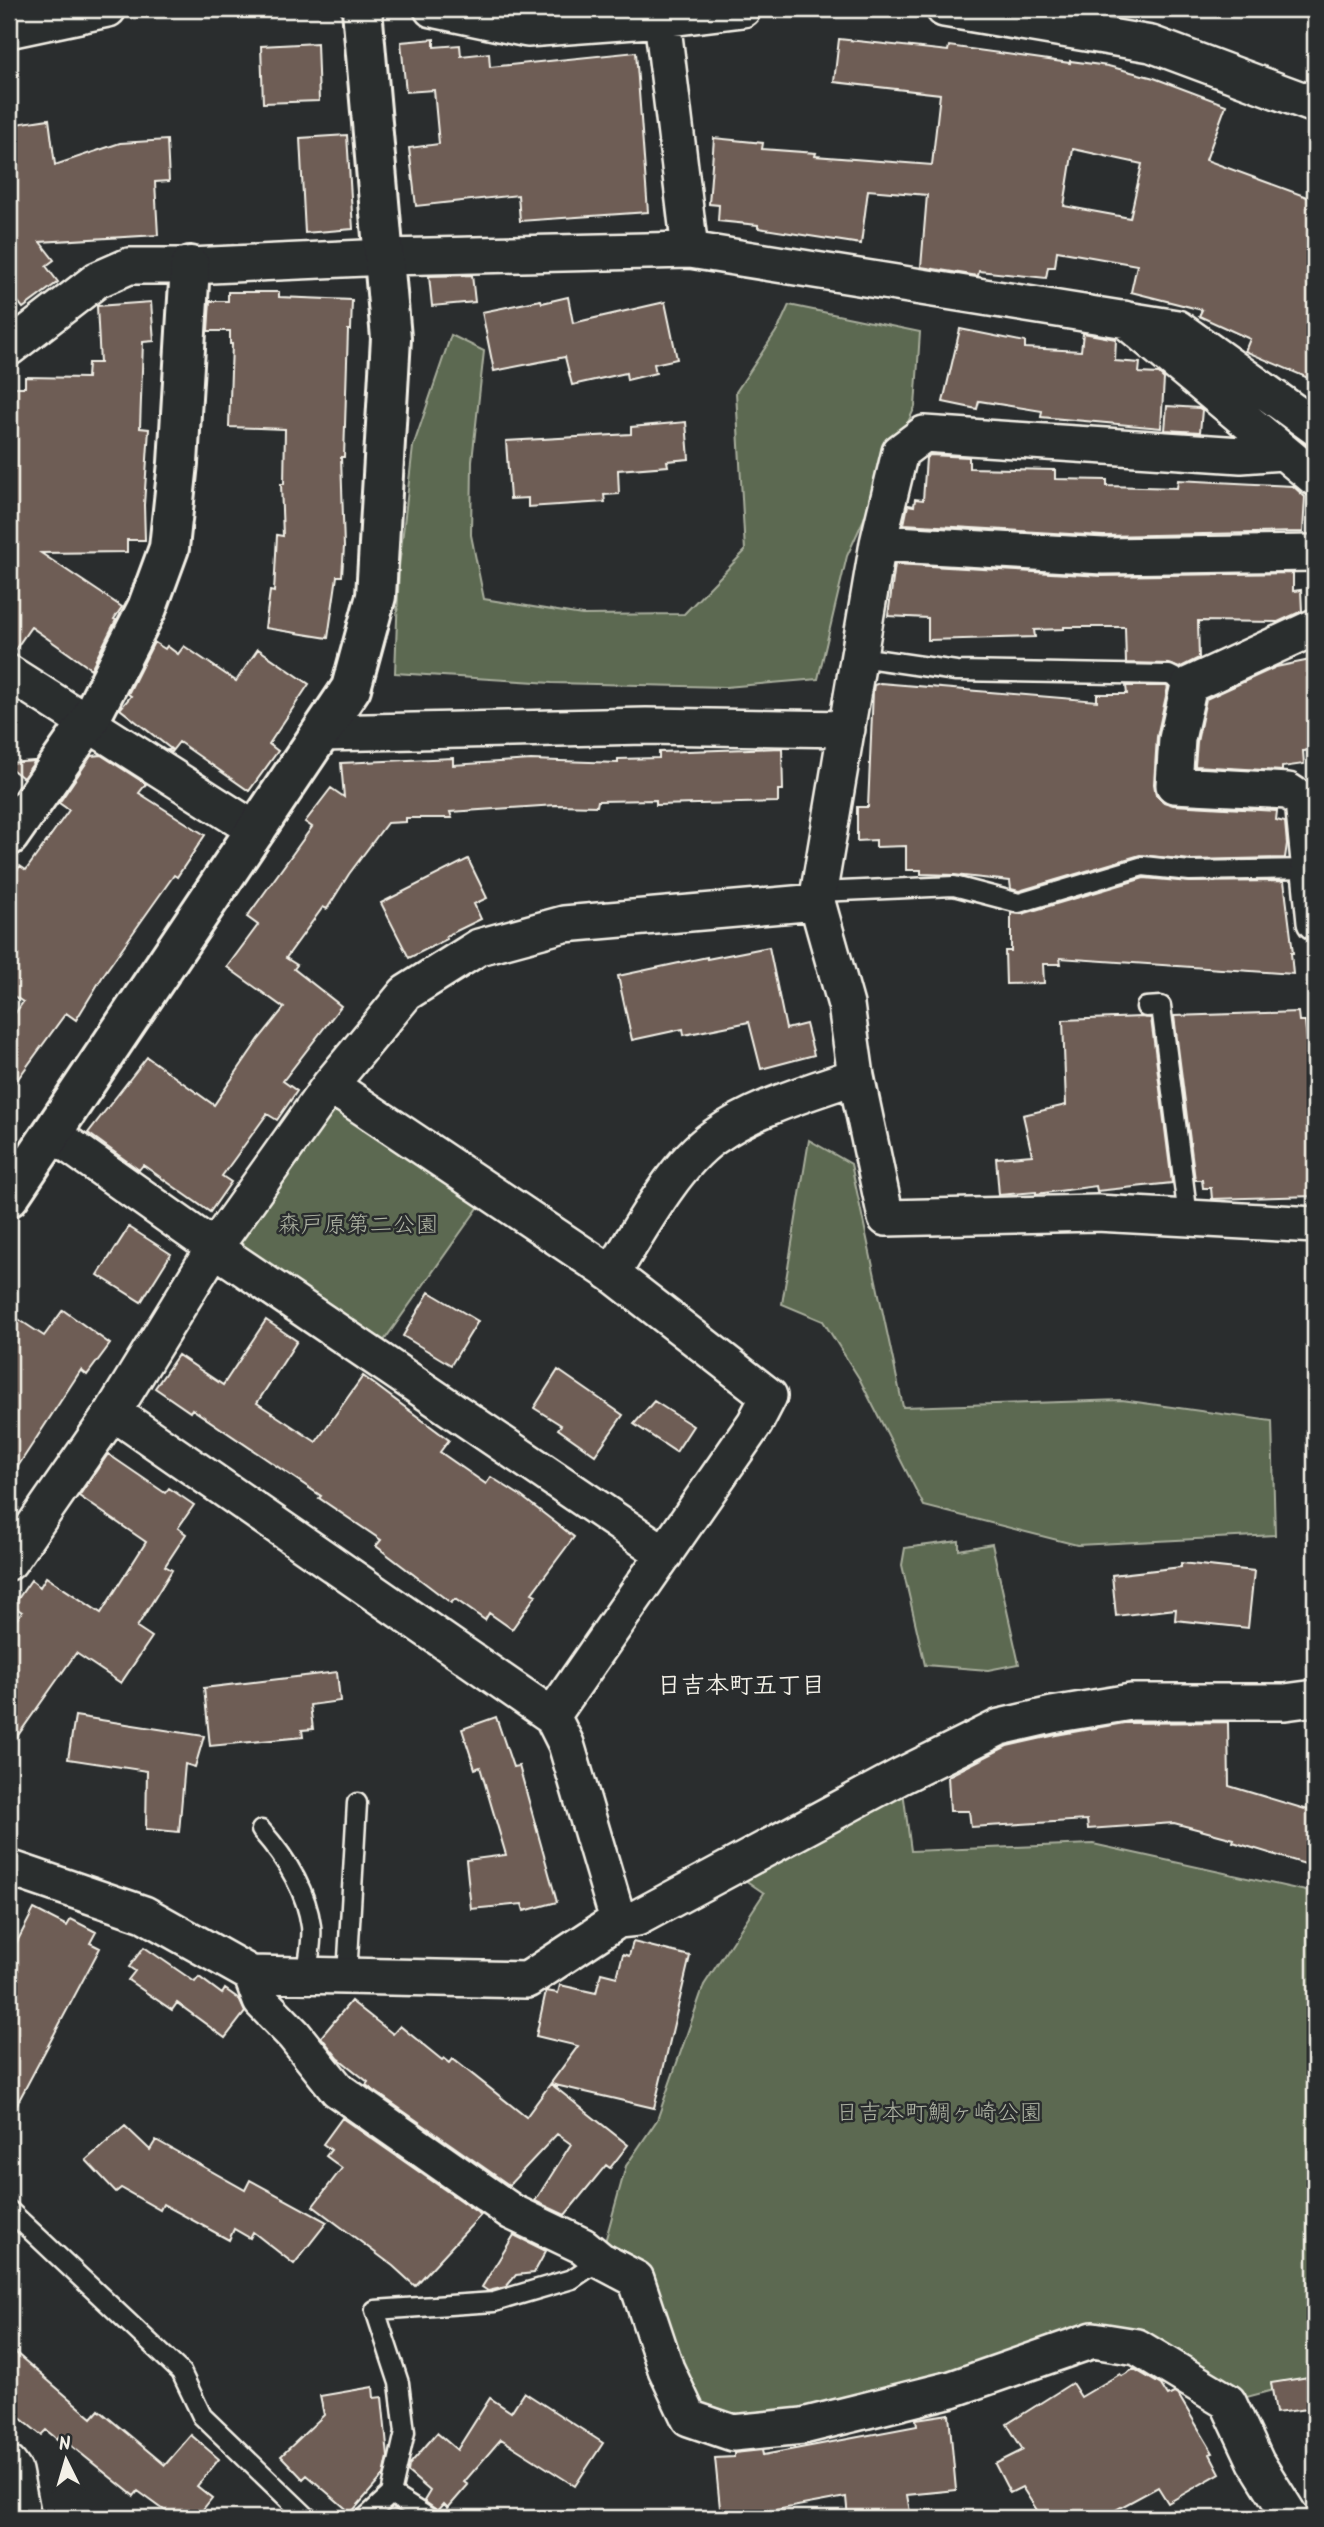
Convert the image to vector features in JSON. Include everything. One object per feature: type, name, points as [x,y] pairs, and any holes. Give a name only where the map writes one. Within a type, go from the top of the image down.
[{"type":"street","points":[[18,22],[108,9]]},
{"type":"street","points":[[9,1197],[351,688],[376,596],[391,338],[386,257],[362,9]]},
{"type":"street","points":[[432,9],[527,29],[662,19],[743,9]]},
{"type":"street","points":[[966,11],[1151,44],[1315,105]]},
{"type":"street","points":[[662,19],[690,250]]},
{"type":"street","points":[[9,348],[97,280],[129,266],[690,250],[1177,328],[1315,427]]},
{"type":"street","points":[[9,836],[88,723],[147,608],[169,548],[178,463],[190,266]]},
{"type":"street","points":[[1121,317],[1315,478]]},
{"type":"street","points":[[1283,452],[1241,455],[924,434],[900,453],[878,542],[818,897],[846,1005],[856,1076],[887,1218],[1097,1213],[1315,1224]]},
{"type":"street","points":[[878,542],[1103,556],[1315,553]]},
{"type":"street","points":[[1315,627],[1189,685],[1177,738],[1174,785],[1288,791],[1303,801],[1312,869],[1315,922]]},
{"type":"street","points":[[9,673],[257,831]]},
{"type":"street","points":[[322,733],[646,726],[847,729]]},
{"type":"street","points":[[9,1562],[113,1412],[214,1248],[330,1085],[405,993],[479,947],[564,924],[818,897]]},
{"type":"street","points":[[612,1274],[673,1178],[713,1138],[762,1110],[856,1076]]},
{"type":"street","points":[[330,1085],[612,1274],[769,1396],[755,1423],[552,1716]]},
{"type":"street","points":[[52,1133],[214,1248],[665,1554]]},
{"type":"street","points":[[113,1412],[552,1716],[566,1744],[618,1920]]},
{"type":"street","points":[[9,1868],[144,1914],[251,1974],[527,1980],[618,1920],[637,1918],[901,1776],[1000,1727],[1131,1702],[1284,1702],[1315,1698]]},
{"type":"street","points":[[251,1974],[261,2001],[294,2035],[338,2091],[512,2212],[583,2246],[600,2260],[636,2279],[666,2369],[689,2418],[733,2433],[803,2427],[952,2389],[1093,2340],[1137,2347],[1228,2402],[1256,2462],[1291,2518]]},
{"type":"street","points":[[9,2464],[14,2471],[23,2518]]},
{"type":"lane","points":[[860,657],[956,671],[1168,675],[1189,685]]},
{"type":"lane","points":[[818,897],[954,886],[1019,903],[1143,866],[1190,871],[1312,869]]},
{"type":"lane","points":[[1146,1007],[1161,1006],[1188,1217]]},
{"type":"lane","points":[[346,1976],[357,1803]]},
{"type":"lane","points":[[261,1830],[285,1857],[302,1894],[312,1927],[307,1975]]},
{"type":"lane","points":[[9,2210],[181,2372],[202,2416],[308,2518]]},
{"type":"lane","points":[[365,2518],[391,2494],[405,2432],[399,2383],[375,2310],[494,2302],[572,2279],[600,2260]]},
{"type":"lane","points":[[391,2494],[429,2518]]},
{"type":"green space","points":[[789,305],[920,332],[915,407],[847,556],[818,679],[726,687],[552,683],[395,673],[399,567],[413,447],[451,335],[484,351],[472,461],[471,535],[484,599],[582,615],[684,614],[745,551],[736,392],[779,327]]},
{"type":"green space","name":"森戸原第二公園","points":[[335,1103],[480,1205],[378,1349],[235,1245]]},
{"type":"green space","points":[[809,1140],[851,1164],[903,1407],[1122,1400],[1272,1421],[1275,1535],[1077,1545],[924,1506],[859,1378],[823,1321],[782,1304]]},
{"type":"green space","points":[[959,1541],[959,1550],[992,1544],[1019,1664],[988,1670],[925,1665],[902,1565],[905,1548]]},
{"type":"green space","name":"日吉本町鯛ヶ崎公園","points":[[901,1776],[911,1851],[1093,1844],[1315,1893],[1315,2379],[1228,2402],[1137,2347],[803,2426],[689,2418],[636,2279],[600,2260],[626,2166],[657,2120],[704,1985],[764,1893],[729,1869]]},
{"type":"building","points":[[434,39],[434,47],[460,45],[461,56],[489,53],[490,67],[636,52],[648,212],[520,221],[518,195],[416,206],[409,148],[439,144],[434,90],[406,92],[401,42]]},
{"type":"building","points":[[839,39],[948,51],[949,46],[1108,66],[1154,78],[1226,105],[1206,160],[1315,200],[1315,381],[1245,351],[1250,339],[1199,316],[1202,310],[1131,292],[1137,265],[1057,251],[1055,267],[1048,267],[1046,278],[979,271],[978,276],[921,267],[927,195],[868,190],[861,244],[758,228],[758,225],[718,221],[719,205],[709,204],[714,138],[763,143],[762,149],[816,153],[815,156],[932,165],[940,94],[834,82]],"holes":[[[1073,149],[1142,164],[1130,218],[1064,206]]]},
{"type":"building","points":[[317,43],[319,101],[263,103],[261,46]]},
{"type":"building","points":[[49,119],[55,165],[120,143],[167,140],[169,181],[155,182],[158,235],[40,242],[54,260],[46,266],[58,282],[23,308],[9,290],[9,125]]},
{"type":"building","points":[[347,135],[353,229],[305,233],[300,138]]},
{"type":"building","points":[[472,275],[475,302],[432,306],[429,276]]},
{"type":"building","points":[[228,292],[279,292],[279,297],[352,300],[351,330],[348,330],[344,457],[341,457],[344,547],[342,576],[337,576],[328,638],[265,628],[270,591],[274,592],[277,535],[283,536],[281,484],[284,484],[285,429],[229,427],[232,344],[230,331],[208,331],[210,301],[228,301]]},
{"type":"building","points":[[568,297],[573,323],[665,302],[677,359],[654,364],[656,373],[627,380],[626,373],[572,385],[565,357],[494,371],[482,312]]},
{"type":"building","points":[[151,302],[154,341],[143,342],[140,428],[149,429],[144,505],[145,540],[127,540],[127,552],[41,553],[122,607],[91,669],[31,627],[12,654],[9,653],[9,387],[25,387],[25,377],[87,378],[88,363],[100,363],[97,306]]},
{"type":"building","points":[[960,329],[1025,342],[1025,348],[1081,351],[1083,333],[1116,339],[1115,361],[1140,363],[1139,373],[1159,374],[1164,379],[1161,428],[1041,417],[1042,411],[979,401],[977,409],[943,402]]},
{"type":"building","points":[[1167,406],[1202,410],[1200,432],[1165,430]]},
{"type":"building","points":[[686,422],[689,459],[667,461],[668,466],[618,470],[619,494],[604,495],[605,502],[528,507],[528,498],[510,499],[506,441],[631,434],[631,427]]},
{"type":"building","points":[[930,455],[969,457],[969,468],[1055,470],[1055,479],[1107,480],[1107,486],[1177,488],[1178,480],[1293,486],[1305,497],[1303,532],[1103,536],[904,524],[908,505],[914,506],[915,499],[923,500],[926,458]]},
{"type":"building","points":[[895,564],[1102,576],[1293,573],[1293,591],[1301,590],[1302,611],[1278,622],[1198,621],[1199,658],[1179,668],[1169,664],[1126,663],[1125,627],[1034,630],[1035,637],[928,640],[928,618],[888,616]]},
{"type":"building","points":[[154,642],[165,649],[167,646],[178,654],[184,646],[236,681],[258,649],[309,684],[269,744],[278,751],[249,791],[179,742],[171,752],[167,750],[171,749],[120,709],[131,696],[128,694]]},
{"type":"building","points":[[1315,659],[1315,750],[1303,751],[1304,764],[1282,767],[1282,771],[1195,766],[1206,699],[1276,667]]},
{"type":"building","points":[[880,683],[1097,701],[1097,694],[1127,694],[1126,686],[1166,686],[1168,687],[1157,737],[1154,784],[1156,795],[1173,805],[1277,811],[1276,820],[1285,822],[1285,858],[1191,860],[1140,855],[1019,891],[1011,889],[1010,881],[921,874],[921,870],[906,870],[906,846],[876,847],[876,840],[857,841],[857,807],[868,807],[873,691],[874,685]]},
{"type":"building","points":[[782,748],[783,790],[778,790],[778,802],[656,805],[656,800],[598,801],[597,806],[556,805],[450,812],[452,818],[406,818],[406,822],[387,823],[327,909],[323,907],[286,958],[297,965],[294,969],[341,1006],[283,1081],[297,1091],[277,1120],[267,1114],[222,1176],[231,1182],[210,1212],[143,1165],[139,1170],[88,1133],[147,1057],[214,1105],[259,1039],[284,1008],[227,967],[258,925],[247,917],[312,827],[305,822],[331,788],[344,797],[341,763],[453,758],[453,765],[531,760],[618,763],[618,759],[659,758],[659,752]]},
{"type":"building","points":[[101,755],[146,784],[139,793],[205,835],[106,971],[76,1020],[66,1013],[9,1091],[9,1022],[23,1002],[9,993],[9,881],[20,866],[26,870],[69,810],[59,803],[91,756]]},
{"type":"building","points":[[35,761],[23,778],[9,767],[9,763]]},
{"type":"building","points":[[468,859],[487,898],[474,904],[481,919],[409,958],[381,903]]},
{"type":"building","points":[[1144,878],[1190,882],[1284,881],[1293,974],[1060,958],[1061,964],[1043,964],[1044,983],[1006,984],[1005,951],[1011,951],[1011,913],[1022,914]]},
{"type":"building","points":[[769,947],[786,1029],[806,1024],[814,1055],[761,1069],[749,1022],[684,1035],[683,1029],[632,1040],[618,976]]},
{"type":"building","points":[[1298,1012],[1299,1021],[1305,1021],[1311,1084],[1315,1083],[1315,1196],[1212,1199],[1211,1188],[1203,1188],[1202,1180],[1195,1180],[1174,1016]]},
{"type":"building","points":[[1151,1018],[1172,1183],[1097,1191],[1096,1186],[1036,1194],[999,1195],[996,1158],[1032,1155],[1023,1115],[1066,1105],[1063,1020]]},
{"type":"building","points":[[129,1227],[171,1254],[141,1302],[98,1275]]},
{"type":"building","points":[[429,1292],[478,1321],[451,1365],[403,1336]]},
{"type":"building","points":[[63,1310],[110,1344],[87,1375],[81,1370],[9,1480],[9,1313],[44,1336]]},
{"type":"building","points":[[266,1320],[297,1341],[257,1403],[316,1442],[363,1376],[449,1440],[440,1452],[486,1484],[491,1477],[521,1496],[574,1537],[532,1593],[536,1595],[512,1629],[489,1613],[485,1620],[455,1599],[451,1603],[376,1546],[381,1540],[319,1498],[321,1496],[192,1409],[190,1412],[155,1388],[178,1355],[223,1385]]},
{"type":"building","points":[[558,1370],[623,1415],[595,1455],[558,1429],[561,1425],[534,1408]]},
{"type":"building","points":[[654,1401],[693,1426],[676,1452],[634,1424]]},
{"type":"building","points":[[108,1454],[165,1493],[169,1488],[194,1505],[178,1528],[186,1534],[165,1566],[172,1570],[137,1627],[152,1637],[121,1683],[76,1653],[9,1748],[9,1630],[22,1612],[13,1606],[31,1580],[40,1587],[46,1577],[101,1613],[146,1542],[79,1496]]},
{"type":"building","points":[[1181,1563],[1254,1571],[1248,1628],[1175,1620],[1176,1609],[1116,1616],[1112,1575],[1181,1567]]},
{"type":"building","points":[[337,1672],[340,1701],[310,1705],[313,1729],[302,1730],[303,1737],[210,1746],[204,1688]]},
{"type":"building","points":[[75,1716],[204,1736],[195,1767],[185,1764],[179,1832],[146,1829],[147,1771],[68,1759]]},
{"type":"building","points":[[496,1717],[513,1767],[519,1766],[557,1902],[524,1911],[522,1904],[471,1909],[466,1860],[506,1855],[480,1767],[475,1769],[462,1729]]},
{"type":"building","points":[[1228,1722],[1229,1786],[1315,1812],[1315,1867],[1233,1842],[1234,1839],[1174,1823],[1088,1829],[1087,1820],[971,1827],[969,1811],[950,1811],[948,1776],[1007,1746],[1124,1723]]},
{"type":"building","points":[[34,1909],[67,1926],[71,1919],[96,1932],[90,1943],[100,1948],[9,2119],[9,1957]]},
{"type":"building","points":[[633,1942],[690,1956],[654,2108],[551,2084],[628,2145],[610,2168],[606,2165],[565,2215],[535,2201],[571,2144],[557,2134],[509,2185],[366,2085],[368,2082],[338,2058],[321,2037],[351,2001],[393,2034],[400,2026],[442,2060],[444,2058],[450,2063],[453,2059],[526,2117],[578,2046],[536,2036],[546,1991],[558,1993],[560,1985],[596,1993],[601,1973],[617,1977],[623,1954],[629,1956]]},
{"type":"building","points":[[144,1947],[195,1982],[199,1977],[222,1994],[225,1989],[239,1999],[245,2012],[225,2038],[177,2003],[172,2010],[128,1980],[135,1971],[129,1967]]},
{"type":"building","points":[[342,2118],[481,2215],[415,2286],[393,2266],[313,2206],[342,2168],[326,2156],[331,2150],[323,2144]]},
{"type":"building","points":[[125,2126],[150,2150],[156,2140],[245,2190],[250,2180],[327,2222],[294,2264],[253,2232],[250,2238],[234,2229],[229,2240],[163,2204],[160,2210],[121,2188],[116,2192],[86,2160]]},
{"type":"building","points":[[514,2235],[546,2251],[534,2273],[516,2275],[506,2287],[488,2291],[482,2287]]},
{"type":"building","points":[[9,2347],[92,2418],[99,2410],[165,2465],[191,2435],[219,2459],[197,2486],[212,2498],[196,2518],[175,2518],[138,2491],[134,2496],[59,2436],[57,2439],[46,2430],[41,2435],[9,2409]]},
{"type":"building","points":[[1134,2369],[1161,2385],[1168,2396],[1174,2393],[1179,2396],[1213,2453],[1210,2454],[1220,2473],[1168,2503],[1158,2487],[1101,2518],[1042,2518],[1022,2487],[1010,2493],[995,2464],[1023,2450],[1007,2424],[1072,2383],[1081,2397],[1120,2374],[1122,2376]]},
{"type":"building","points":[[1315,2376],[1315,2408],[1276,2413],[1271,2383]]},
{"type":"building","points":[[373,2387],[374,2398],[382,2397],[388,2457],[384,2475],[351,2513],[307,2475],[303,2479],[281,2456],[324,2415],[320,2396]]},
{"type":"building","points":[[524,2392],[603,2443],[575,2486],[501,2439],[464,2482],[468,2485],[448,2508],[444,2504],[438,2511],[424,2501],[430,2491],[408,2472],[409,2465],[437,2433],[457,2450],[490,2398],[511,2412]]},
{"type":"building","points":[[949,2414],[956,2490],[907,2495],[911,2518],[848,2518],[846,2497],[765,2512],[765,2518],[721,2518],[715,2458],[734,2457],[734,2453],[762,2450],[763,2455],[917,2426],[916,2419]]},
{"type":"district","name":"日吉本町五丁目","points":[[741,1686]]}]
